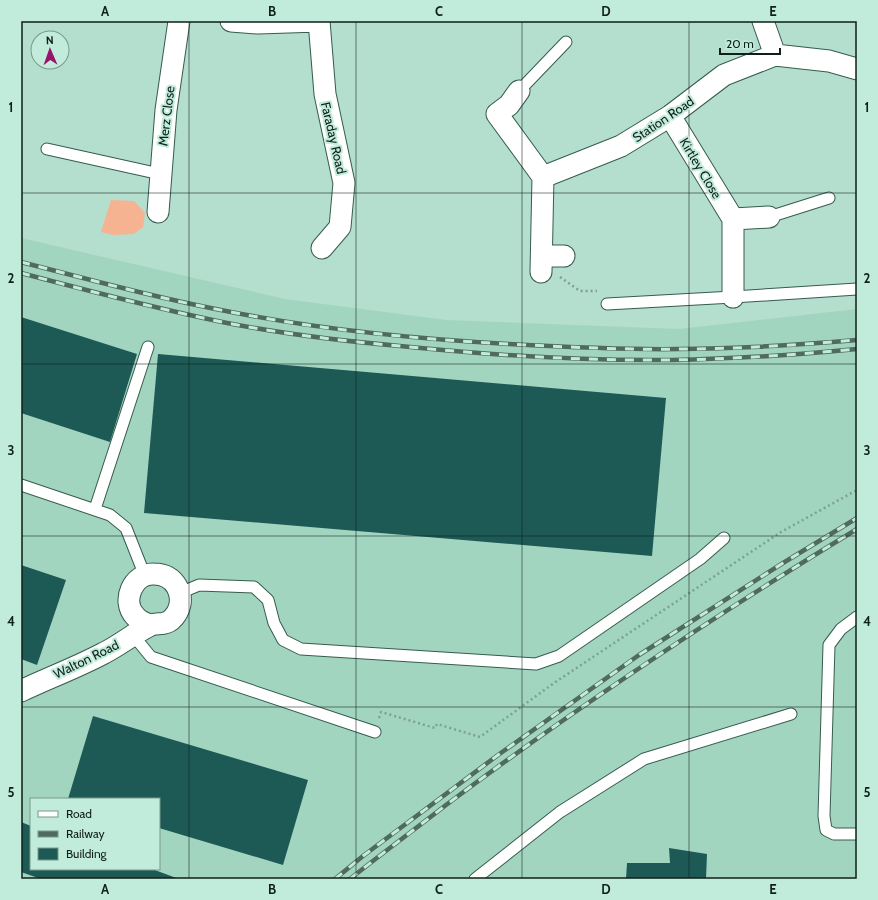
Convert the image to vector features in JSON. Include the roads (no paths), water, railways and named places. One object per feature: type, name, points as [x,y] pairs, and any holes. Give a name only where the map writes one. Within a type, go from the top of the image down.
[{"type":"street","name":"Merz Close","points":[[158,212],[166,110],[179,21]]},
{"type":"street","points":[[231,21],[258,23],[319,21]]},
{"type":"street","name":"Faraday Road","points":[[319,21],[325,94],[344,183],[340,227],[322,248]]},
{"type":"street","points":[[762,21],[774,55]]},
{"type":"street","name":"Station Road","points":[[542,177],[621,146],[670,116],[724,75],[774,55],[829,61],[857,69]]},
{"type":"street","points":[[519,91],[508,105],[498,114],[542,177],[542,264],[564,256]]},
{"type":"street","name":"Kirtley Close","points":[[670,116],[732,219]]},
{"type":"street","points":[[733,298],[732,219],[769,217]]},
{"type":"street","points":[[142,630],[142,622],[135,616],[129,603],[132,587],[138,580],[145,576],[154,574],[166,576],[174,581],[180,593]]},
{"type":"street","name":"Walton Road","points":[[21,691],[104,653],[142,630],[171,620],[177,614],[181,602],[180,593]]},
{"type":"lane","points":[[519,91],[566,42]]},
{"type":"lane","points":[[47,149],[160,174]]},
{"type":"lane","points":[[769,217],[829,198]]},
{"type":"lane","points":[[607,304],[733,298],[857,288]]},
{"type":"lane","points":[[95,509],[148,348]]},
{"type":"lane","points":[[21,485],[110,515],[126,528],[145,576]]},
{"type":"lane","points":[[180,593],[199,585],[254,587],[268,600],[274,623],[283,640],[301,649],[536,664],[559,656],[700,559],[724,538]]},
{"type":"lane","points":[[857,617],[841,629],[829,645],[824,816],[826,830],[834,834],[857,834]]},
{"type":"lane","points":[[142,630],[151,657],[375,732]]},
{"type":"lane","points":[[475,879],[560,812],[644,759],[791,714]]},
{"type":"railway","points":[[21,262],[205,307],[300,324],[370,333],[509,344],[637,349],[701,349],[857,340]]},
{"type":"railway","points":[[21,273],[149,306],[201,318],[270,331],[357,342],[433,349],[501,355],[603,360],[741,358],[857,349]]},
{"type":"railway","points":[[335,879],[363,856],[498,755],[639,655],[783,563],[857,518]]},
{"type":"railway","points":[[350,879],[446,805],[546,732],[648,662],[752,594],[857,529]]}]
